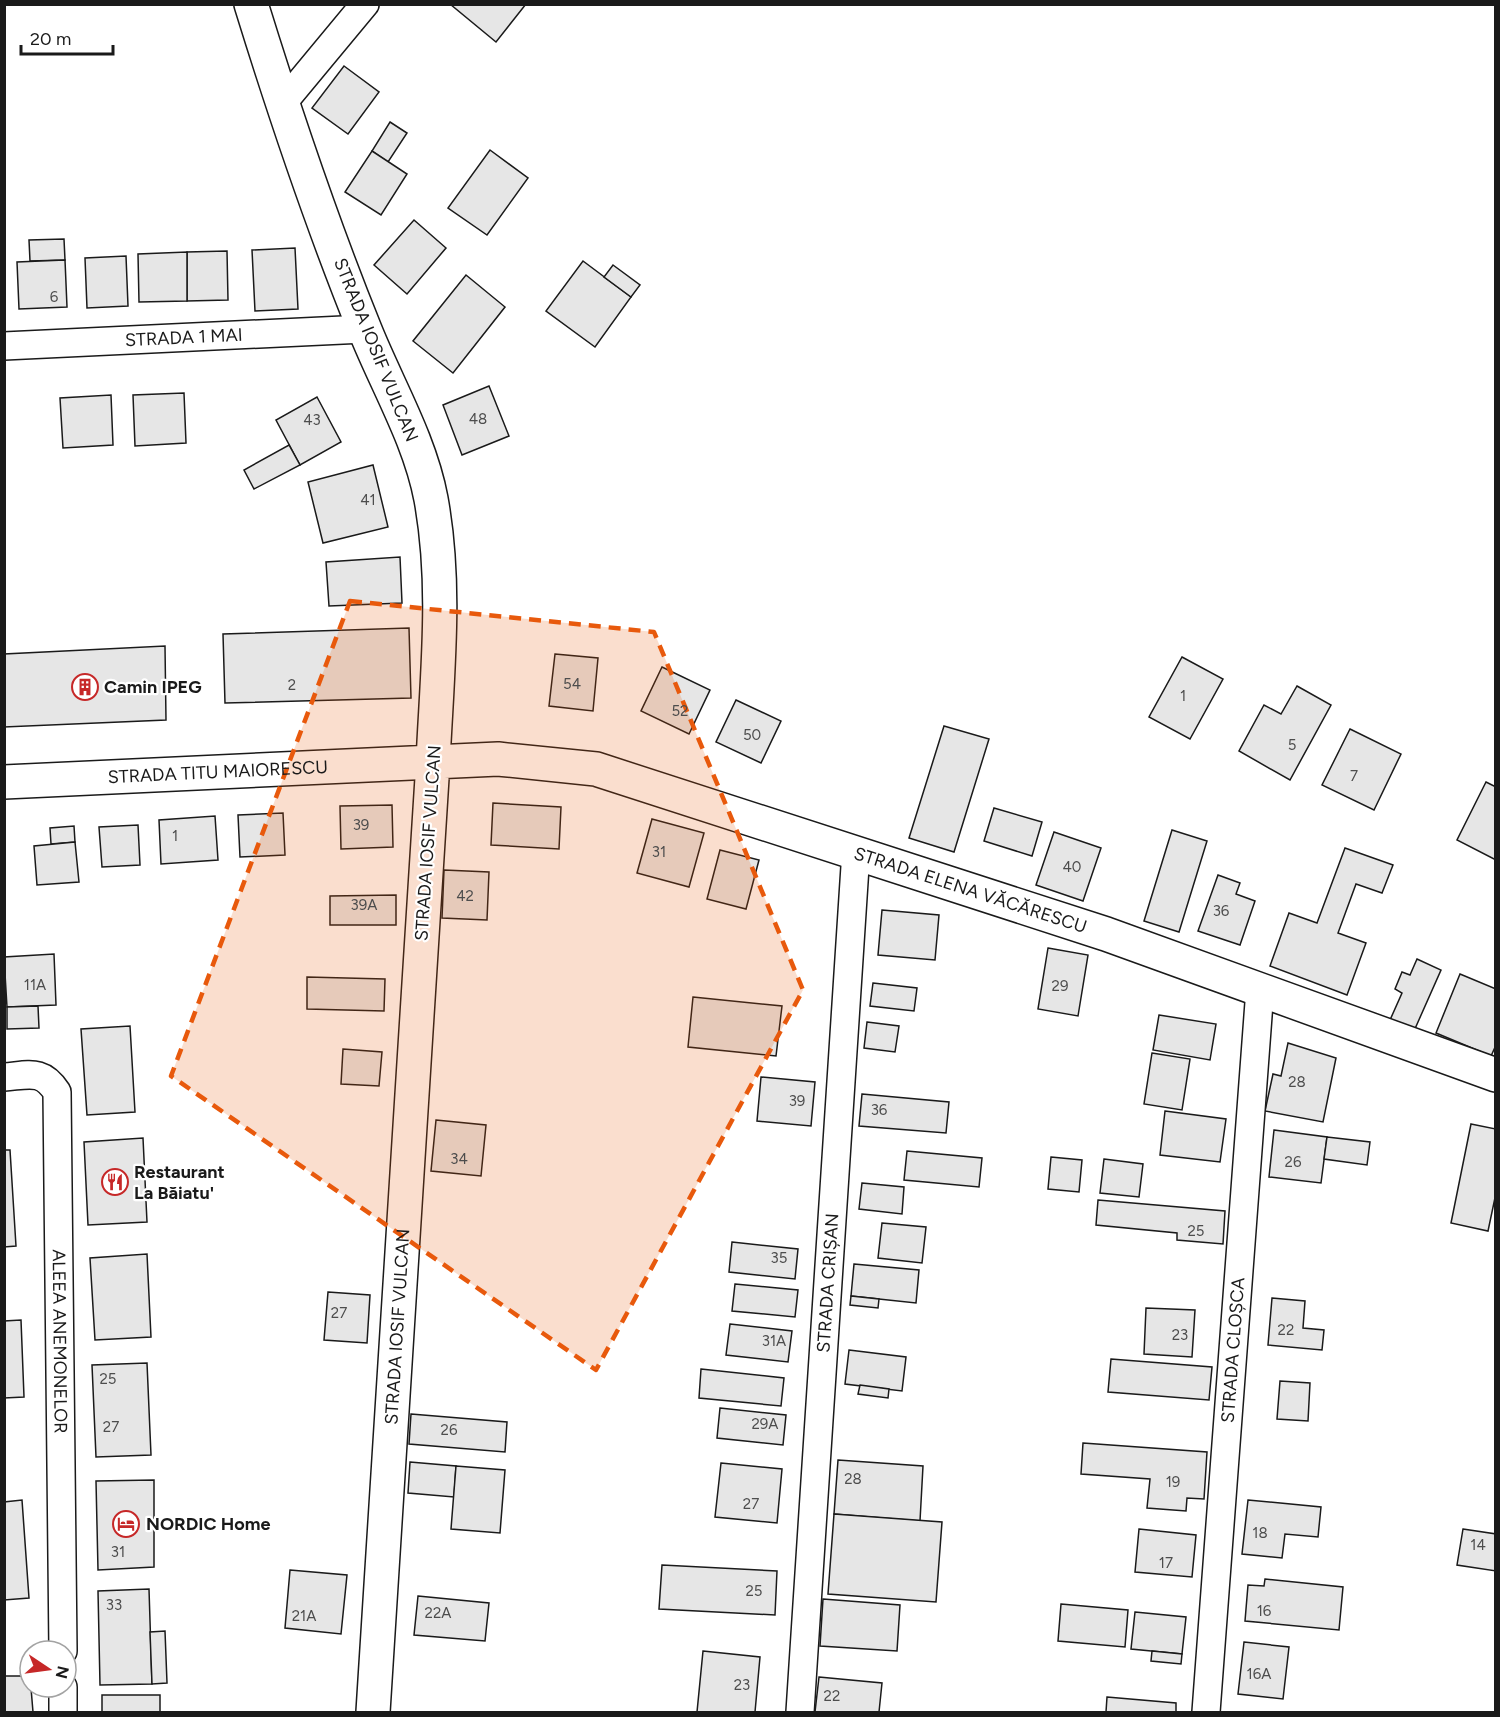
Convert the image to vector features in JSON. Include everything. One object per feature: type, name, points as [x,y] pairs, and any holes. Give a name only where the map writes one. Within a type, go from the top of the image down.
[{"type":"street","name":"STRADA IOSIF VULCAN","points":[[251,4],[282,104],[364,329],[416,447],[430,496],[438,544],[440,598],[433,762],[373,1713]]},
{"type":"street","points":[[282,104],[364,4]]},
{"type":"street","name":"STRADA 1 MAI","points":[[4,346],[364,329]]},
{"type":"street","name":"STRADA ELENA VĂCĂRESCU","points":[[433,762],[498,759],[597,769],[856,851],[1260,989],[1496,1075]]},
{"type":"street","name":"STRADA TITU MAIORESCU","points":[[4,782],[433,762]]},
{"type":"street","name":"STRADA CRIȘAN","points":[[800,1713],[856,851]]},
{"type":"street","name":"STRADA CLOȘCA","points":[[1206,1713],[1260,989]]},
{"type":"street","name":"ALEEA ANEMONELOR","points":[[4,1077],[36,1075],[49,1079],[57,1092],[63,1639]]},
{"type":"highlighted area","points":[[350,601],[654,632],[803,990],[596,1370],[171,1076]]},
{"type":"building","points":[[450,4],[526,4],[496,42]]},
{"type":"building","points":[[344,66],[379,92],[348,134],[312,108]]},
{"type":"building","points":[[390,122],[407,133],[388,162],[372,151]]},
{"type":"building","points":[[490,150],[528,178],[487,235],[448,208]]},
{"type":"building","points":[[372,151],[407,174],[381,215],[345,192]]},
{"type":"building","points":[[414,220],[446,248],[407,294],[374,265]]},
{"type":"building","points":[[64,239],[65,260],[30,261],[29,240]]},
{"type":"building","points":[[295,248],[298,309],[255,311],[252,250]]},
{"type":"building","points":[[227,251],[228,300],[187,301],[187,252]]},
{"type":"building","points":[[187,252],[187,301],[139,302],[138,254]]},
{"type":"building","points":[[126,256],[128,306],[87,308],[85,258]]},
{"type":"building","points":[[65,260],[67,307],[19,309],[17,262]]},
{"type":"building","points":[[583,261],[631,297],[595,347],[546,311]]},
{"type":"building","points":[[613,265],[640,285],[631,297],[604,277]]},
{"type":"building","points":[[466,275],[505,307],[453,373],[413,341]]},
{"type":"building","points":[[489,386],[509,436],[462,455],[443,405]]},
{"type":"building","points":[[184,393],[186,443],[135,446],[133,395]]},
{"type":"building","points":[[111,395],[113,445],[63,448],[60,398]]},
{"type":"building","points":[[317,397],[341,442],[300,465],[276,420]]},
{"type":"building","points":[[289,445],[300,465],[254,489],[244,470]]},
{"type":"building","points":[[373,465],[388,527],[323,543],[308,482]]},
{"type":"building","points":[[400,557],[402,603],[329,606],[326,562]]},
{"type":"building","points":[[409,628],[411,698],[225,703],[223,634]]},
{"type":"building","name":"Camin IPEG","points":[[165,646],[166,720],[4,727],[4,654]]},
{"type":"building","points":[[555,654],[598,658],[593,711],[549,706]]},
{"type":"building","points":[[1182,657],[1223,679],[1190,739],[1149,717]]},
{"type":"building","points":[[662,667],[710,690],[689,734],[641,711]]},
{"type":"building","points":[[1297,686],[1331,705],[1290,780],[1239,751],[1264,705],[1281,714]]},
{"type":"building","points":[[736,700],[781,721],[761,763],[716,742]]},
{"type":"building","points":[[944,726],[989,739],[954,852],[909,838]]},
{"type":"building","points":[[1350,729],[1401,754],[1374,810],[1322,785]]},
{"type":"building","points":[[1486,782],[1496,787],[1496,860],[1457,840]]},
{"type":"building","points":[[493,803],[561,807],[559,849],[491,845]]},
{"type":"building","points":[[392,805],[393,847],[341,849],[340,806]]},
{"type":"building","points":[[994,808],[1042,822],[1032,856],[984,841]]},
{"type":"building","points":[[283,813],[285,855],[240,857],[238,815]]},
{"type":"building","points":[[215,816],[218,860],[161,864],[159,820]]},
{"type":"building","points":[[652,819],[704,833],[689,887],[637,873]]},
{"type":"building","points":[[138,825],[140,865],[102,867],[99,827]]},
{"type":"building","points":[[74,826],[75,842],[51,844],[50,828]]},
{"type":"building","points":[[1172,830],[1207,841],[1179,932],[1144,921]]},
{"type":"building","points":[[1054,832],[1101,848],[1083,901],[1036,885]]},
{"type":"building","points":[[75,842],[79,882],[37,885],[34,846]]},
{"type":"building","points":[[1345,848],[1393,865],[1382,893],[1356,884],[1338,933],[1366,943],[1347,995],[1270,966],[1289,913],[1317,923]]},
{"type":"building","points":[[720,850],[759,860],[746,909],[707,899]]},
{"type":"building","points":[[444,870],[489,872],[487,920],[442,918]]},
{"type":"building","points":[[1218,875],[1240,883],[1236,894],[1255,901],[1240,945],[1198,931]]},
{"type":"building","points":[[396,895],[396,925],[330,925],[330,896]]},
{"type":"building","points":[[882,910],[939,915],[935,960],[878,955]]},
{"type":"building","points":[[1048,948],[1088,955],[1078,1016],[1038,1009]]},
{"type":"building","points":[[54,954],[56,1005],[7,1007],[4,957]]},
{"type":"building","points":[[1417,959],[1441,970],[1414,1031],[1390,1020],[1402,993],[1395,989],[1402,972],[1410,975]]},
{"type":"building","points":[[1460,974],[1496,989],[1496,1045],[1491,1056],[1436,1033]]},
{"type":"building","points":[[307,977],[385,979],[384,1011],[307,1009]]},
{"type":"building","points":[[873,983],[917,988],[914,1011],[870,1006]]},
{"type":"building","points":[[693,997],[782,1006],[776,1056],[688,1047]]},
{"type":"building","points":[[38,1006],[39,1028],[7,1029],[7,1007]]},
{"type":"building","points":[[1159,1015],[1216,1024],[1210,1060],[1153,1050]]},
{"type":"building","points":[[867,1022],[899,1026],[895,1052],[864,1048]]},
{"type":"building","points":[[130,1026],[135,1112],[87,1115],[81,1029]]},
{"type":"building","points":[[1288,1043],[1336,1058],[1323,1122],[1265,1111],[1273,1074],[1281,1076]]},
{"type":"building","points":[[343,1049],[382,1052],[379,1086],[341,1084]]},
{"type":"building","points":[[1152,1053],[1190,1059],[1182,1110],[1144,1104]]},
{"type":"building","points":[[761,1077],[815,1082],[811,1126],[757,1121]]},
{"type":"building","points":[[862,1094],[949,1102],[946,1133],[859,1126]]},
{"type":"building","points":[[1165,1111],[1226,1119],[1220,1162],[1160,1155]]},
{"type":"building","points":[[436,1120],[486,1125],[481,1176],[431,1171]]},
{"type":"building","points":[[1471,1124],[1496,1129],[1496,1193],[1488,1231],[1451,1223]]},
{"type":"building","points":[[1274,1130],[1327,1137],[1321,1183],[1269,1177]]},
{"type":"building","points":[[1327,1137],[1370,1142],[1367,1165],[1324,1159]]},
{"type":"building","name":"Restaurant La Băiatu'","points":[[143,1138],[147,1222],[88,1225],[84,1142]]},
{"type":"building","points":[[4,1150],[10,1150],[16,1246],[4,1247]]},
{"type":"building","points":[[907,1151],[982,1158],[979,1187],[904,1180]]},
{"type":"building","points":[[1051,1157],[1082,1160],[1079,1192],[1048,1189]]},
{"type":"building","points":[[1104,1159],[1143,1164],[1139,1197],[1100,1193]]},
{"type":"building","points":[[862,1183],[904,1187],[902,1214],[859,1209]]},
{"type":"building","points":[[1098,1200],[1225,1211],[1223,1244],[1177,1240],[1177,1233],[1096,1225]]},
{"type":"building","points":[[882,1223],[926,1227],[922,1263],[878,1258]]},
{"type":"building","points":[[732,1242],[798,1249],[795,1279],[729,1272]]},
{"type":"building","points":[[147,1254],[151,1337],[95,1340],[90,1258]]},
{"type":"building","points":[[854,1264],[919,1270],[916,1303],[851,1296]]},
{"type":"building","points":[[735,1284],[798,1290],[795,1317],[732,1311]]},
{"type":"building","points":[[328,1292],[370,1295],[367,1343],[324,1340]]},
{"type":"building","points":[[851,1296],[879,1299],[878,1308],[850,1305]]},
{"type":"building","points":[[1272,1298],[1305,1301],[1303,1328],[1324,1330],[1322,1350],[1268,1345]]},
{"type":"building","points":[[1146,1308],[1195,1310],[1192,1357],[1144,1354]]},
{"type":"building","points":[[21,1320],[24,1397],[4,1398],[4,1321]]},
{"type":"building","points":[[730,1324],[792,1331],[788,1362],[726,1355]]},
{"type":"building","points":[[849,1350],[906,1357],[902,1391],[845,1384]]},
{"type":"building","points":[[1111,1359],[1212,1367],[1209,1400],[1108,1392]]},
{"type":"building","points":[[147,1363],[151,1455],[96,1457],[92,1365]]},
{"type":"building","points":[[701,1369],[784,1378],[781,1406],[699,1398]]},
{"type":"building","points":[[1280,1381],[1310,1383],[1308,1421],[1277,1419]]},
{"type":"building","points":[[860,1385],[889,1389],[888,1398],[858,1394]]},
{"type":"building","points":[[720,1408],[786,1415],[783,1445],[717,1438]]},
{"type":"building","points":[[411,1414],[507,1422],[505,1452],[409,1444]]},
{"type":"building","points":[[1083,1443],[1207,1452],[1204,1499],[1187,1498],[1186,1511],[1147,1508],[1150,1479],[1081,1474]]},
{"type":"building","points":[[838,1460],[923,1466],[920,1521],[834,1514]]},
{"type":"building","points":[[410,1462],[456,1466],[454,1497],[408,1493]]},
{"type":"building","points":[[721,1463],[782,1469],[777,1523],[715,1517]]},
{"type":"building","points":[[456,1466],[505,1470],[500,1533],[451,1529]]},
{"type":"building","name":"NORDIC Home","points":[[154,1480],[154,1567],[98,1570],[96,1481]]},
{"type":"building","points":[[22,1500],[29,1598],[4,1600],[4,1502]]},
{"type":"building","points":[[1248,1500],[1321,1507],[1318,1537],[1285,1534],[1282,1558],[1242,1554]]},
{"type":"building","points":[[834,1514],[942,1522],[936,1602],[828,1594]]},
{"type":"building","points":[[1139,1529],[1196,1535],[1192,1577],[1135,1572]]},
{"type":"building","points":[[1463,1529],[1496,1534],[1496,1571],[1457,1565]]},
{"type":"building","points":[[662,1565],[777,1571],[775,1615],[659,1609]]},
{"type":"building","points":[[290,1570],[347,1575],[341,1634],[285,1628]]},
{"type":"building","points":[[1265,1579],[1343,1587],[1339,1630],[1245,1621],[1248,1585],[1264,1586]]},
{"type":"building","points":[[149,1589],[152,1684],[100,1685],[98,1591]]},
{"type":"building","points":[[418,1596],[489,1603],[485,1641],[414,1635]]},
{"type":"building","points":[[823,1599],[900,1605],[897,1651],[820,1646]]},
{"type":"building","points":[[1061,1604],[1128,1610],[1125,1647],[1058,1641]]},
{"type":"building","points":[[1135,1612],[1186,1617],[1182,1654],[1131,1649]]},
{"type":"building","points":[[165,1631],[167,1683],[152,1684],[150,1632]]},
{"type":"building","points":[[1244,1642],[1289,1647],[1283,1699],[1238,1694]]},
{"type":"building","points":[[703,1651],[760,1657],[755,1712],[697,1712]]},
{"type":"building","points":[[1152,1651],[1182,1654],[1181,1664],[1151,1661]]},
{"type":"building","points":[[4,1676],[18,1676],[18,1699],[32,1699],[33,1712],[4,1712]]},
{"type":"building","points":[[819,1677],[882,1683],[879,1712],[815,1712]]},
{"type":"building","points":[[102,1695],[160,1695],[160,1712],[102,1712]]},
{"type":"building","points":[[1107,1697],[1176,1703],[1176,1712],[1106,1712]]},
{"type":"place","name":"Camin IPEG","points":[[85,687]]},
{"type":"place","name":"Restaurant La Băiatu'","points":[[115,1182]]},
{"type":"place","name":"NORDIC Home","points":[[126,1524]]}]
